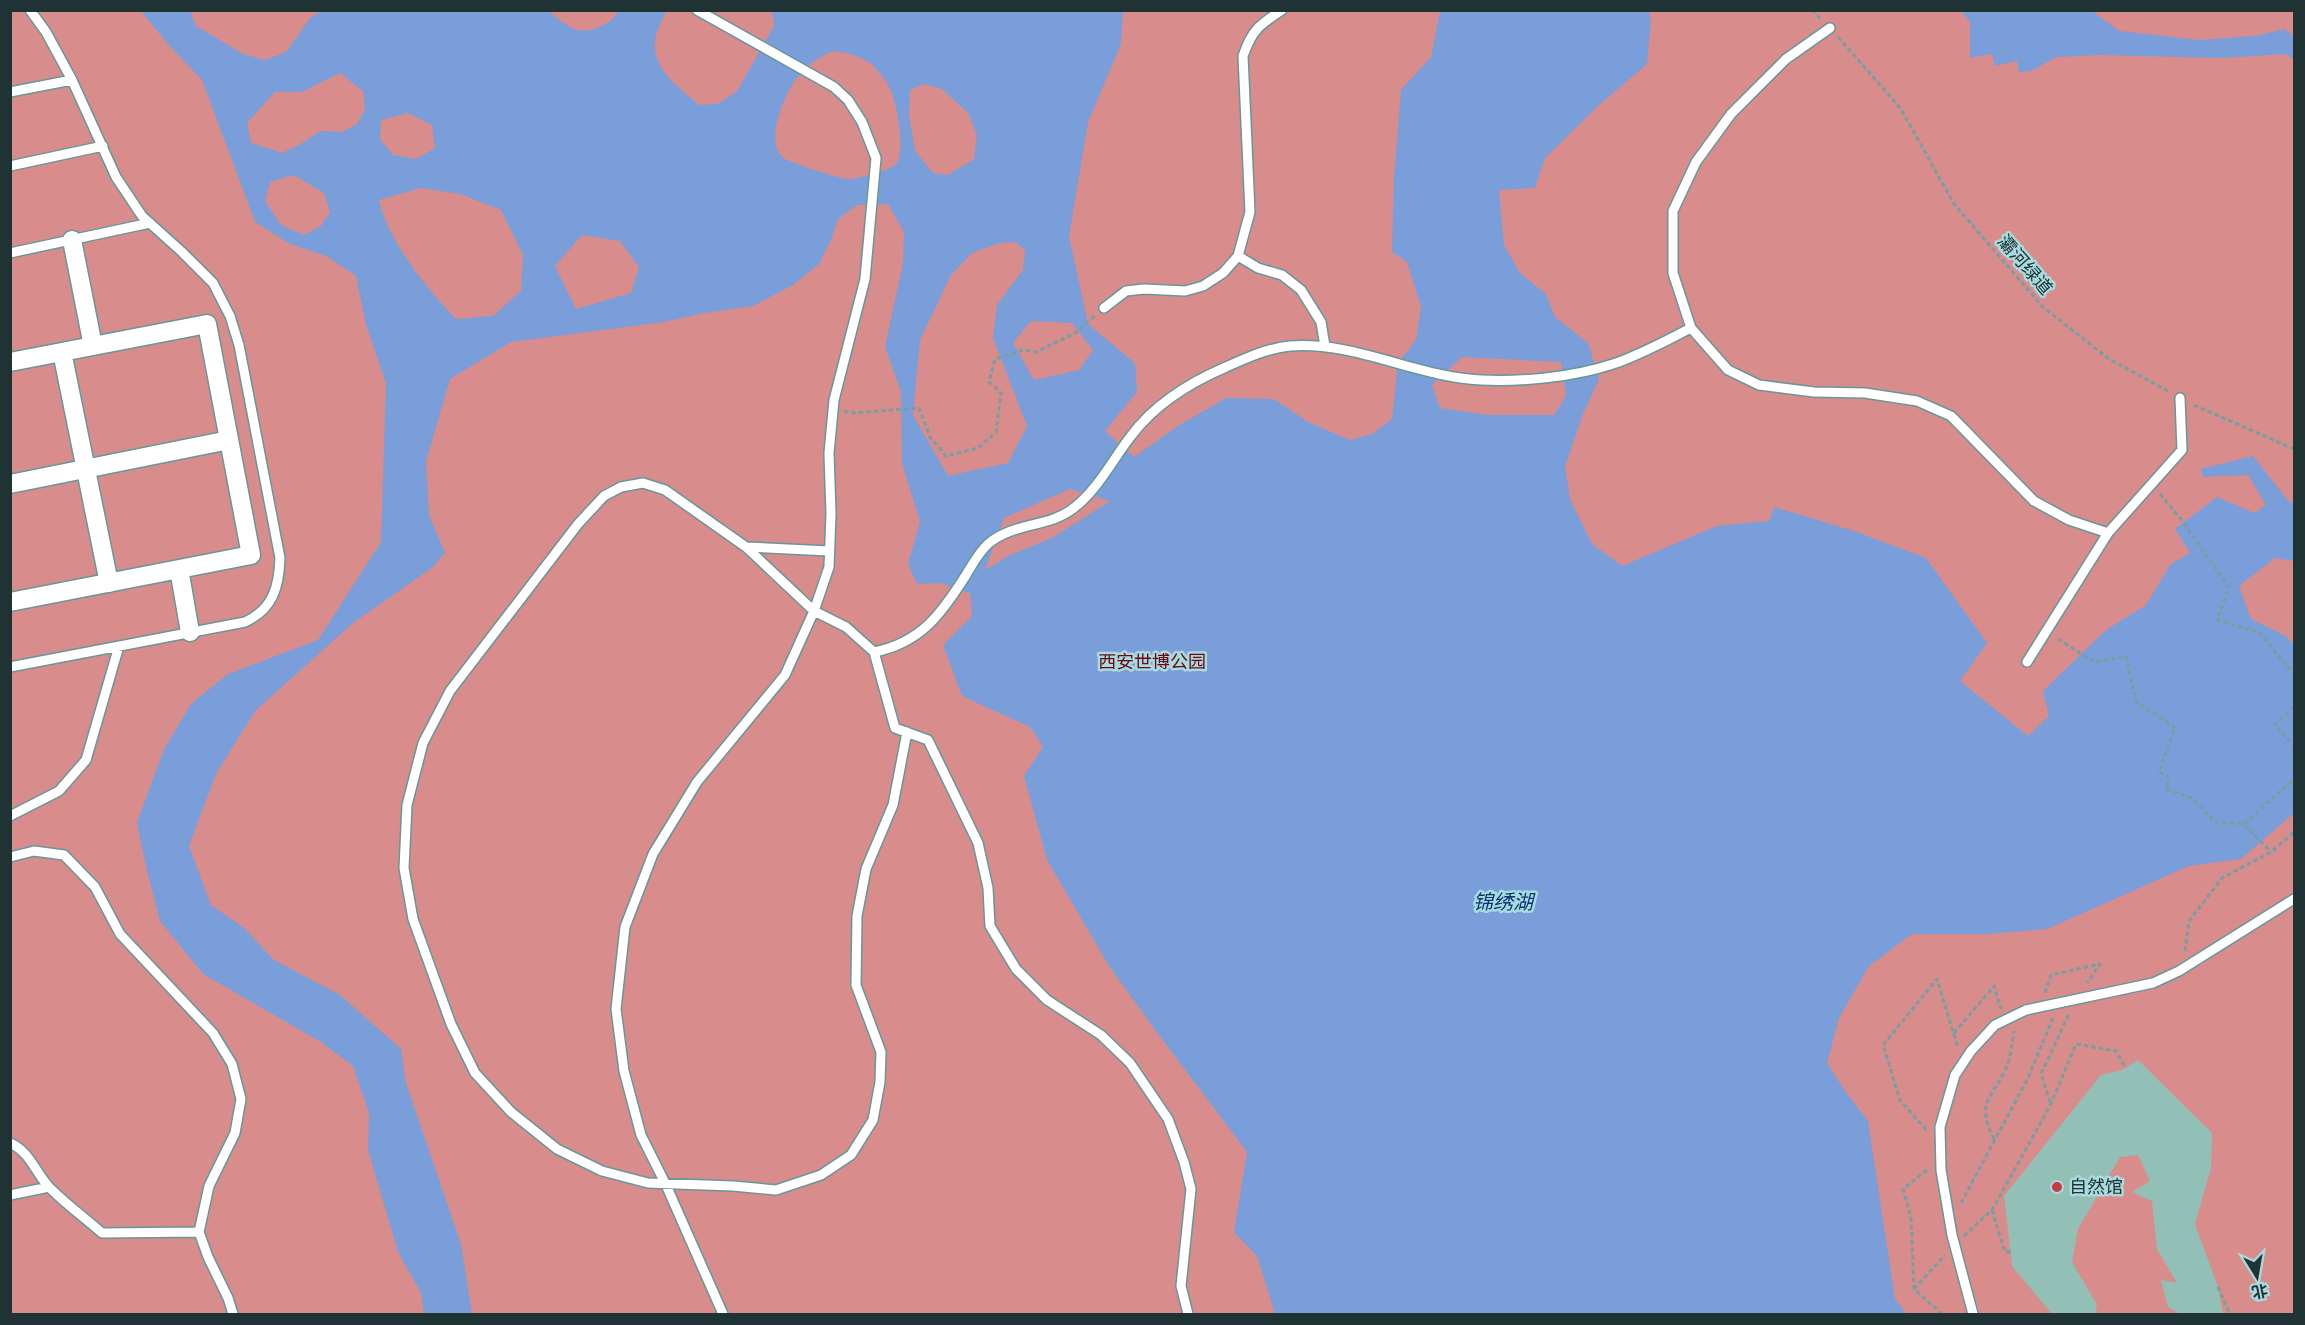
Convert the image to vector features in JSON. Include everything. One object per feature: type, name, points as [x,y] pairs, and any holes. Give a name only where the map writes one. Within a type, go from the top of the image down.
[{"type":"street","points":[[72,240],[93,346]]},
{"type":"street","points":[[10,362],[207,324],[251,555],[10,602]]},
{"type":"street","points":[[62,352],[109,583]]},
{"type":"street","points":[[10,484],[230,440]]},
{"type":"street","points":[[179,569],[190,632]]},
{"type":"lane","points":[[10,667],[245,622],[259,615],[272,599],[280,579],[280,558],[239,345],[230,316],[213,283],[142,216],[116,177],[104,146],[72,80],[46,32],[30,10]]},
{"type":"lane","points":[[697,10],[826,81],[853,107],[862,122],[876,158],[865,279],[833,409],[829,453],[829,567],[814,611],[785,675],[697,782],[652,854],[625,927],[616,1009],[624,1071],[641,1136],[666,1185],[723,1314]]},
{"type":"lane","points":[[1104,308],[1126,291],[1143,289],[1185,291],[1203,286],[1223,273],[1238,256],[1250,212],[1243,56],[1249,39],[1258,25],[1282,10]]},
{"type":"lane","points":[[1830,28],[1786,59],[1731,114],[1696,162],[1673,211],[1673,273],[1691,328],[1728,370],[1759,385],[1814,392],[1865,393],[1886,396],[1917,401],[1952,416],[2034,501],[2069,520],[2108,533]]},
{"type":"lane","points":[[10,92],[72,80]]},
{"type":"lane","points":[[10,166],[104,146]]},
{"type":"lane","points":[[10,253],[150,223]]},
{"type":"lane","points":[[1238,256],[1258,268],[1282,275],[1301,290],[1321,322],[1325,346]]},
{"type":"lane","points":[[874,652],[908,642],[928,625],[946,606],[988,544],[1020,528],[1055,519],[1075,508],[1144,420],[1179,392],[1223,368],[1254,355],[1288,346],[1325,346],[1423,372],[1480,380],[1530,380],[1612,365],[1691,328]]},
{"type":"lane","points":[[2027,662],[2108,533],[2182,450],[2180,398]]},
{"type":"lane","points":[[907,732],[893,805],[866,869],[857,916],[856,985],[881,1052],[880,1082],[873,1120],[851,1155],[821,1175],[776,1190],[733,1186],[666,1185],[648,1183],[602,1171],[558,1149],[511,1112],[475,1073],[451,1024],[413,920],[404,868],[407,805],[423,743],[450,691],[578,524],[604,496],[621,487],[643,483],[665,490],[746,547],[814,611],[846,627],[874,652],[895,728],[907,732],[928,740],[978,843],[988,888],[990,926],[1016,969],[1047,1000],[1101,1035],[1130,1063],[1168,1119],[1191,1189],[1181,1286],[1188,1314]]},
{"type":"lane","points":[[746,547],[829,551]]},
{"type":"lane","points":[[10,816],[59,791],[86,760],[119,646]]},
{"type":"lane","points":[[10,857],[34,851],[64,855],[94,887],[120,933],[213,1033],[232,1064],[241,1099],[235,1133],[209,1186],[199,1232],[207,1257],[228,1298],[233,1314]]},
{"type":"lane","points":[[1973,1314],[1950,1223],[1940,1147],[1940,1127],[1955,1075],[1971,1051],[1995,1025],[2018,1014],[2059,1002],[2153,984],[2191,964],[2295,899]]},
{"type":"lane","points":[[10,1143],[16,1145],[35,1165],[49,1187],[102,1233],[199,1232]]},
{"type":"lane","points":[[10,1195],[49,1187]]},
{"type":"path","name":"灞河绿道","points":[[1812,10],[1901,109],[1954,204],[2043,307],[2109,359],[2180,398],[2295,449]]},
{"type":"path","points":[[833,409],[852,413],[919,408],[930,437],[946,456],[978,448],[996,432],[1001,393],[989,382],[995,359],[1024,350],[1036,352],[1075,333],[1104,308]]},
{"type":"path","points":[[2152,484],[2180,518],[2229,587],[2217,620],[2259,632],[2295,675]]},
{"type":"path","points":[[2046,632],[2094,662],[2126,656],[2136,702],[2175,727],[2159,772],[2168,776],[2166,789],[2192,798],[2215,822],[2244,824],[2271,852]]},
{"type":"path","points":[[2295,706],[2275,724],[2295,747]]},
{"type":"path","points":[[2244,824],[2295,779]]},
{"type":"path","points":[[2191,964],[2185,950],[2189,921],[2222,878],[2271,852],[2295,832]]},
{"type":"path","points":[[1940,1147],[1900,1100],[1883,1045],[1937,979],[1963,1063]]},
{"type":"path","points":[[1954,1033],[1994,986],[2005,1020]]},
{"type":"path","points":[[1950,1223],[2028,1078],[2059,1002]]},
{"type":"path","points":[[1994,1139],[1988,1128],[1984,1107],[2007,1067],[2018,1014]]},
{"type":"path","points":[[1914,1289],[1955,1244],[1992,1210],[2051,1104],[2076,1044],[2116,1052],[2126,1068]]},
{"type":"path","points":[[1941,1160],[1903,1189],[1911,1217],[1914,1289],[1942,1314]]},
{"type":"path","points":[[1992,1210],[2005,1251],[2011,1252]]},
{"type":"path","points":[[2218,1287],[2230,1314]]},
{"type":"green space","name":"西安世博公园","points":[[11,11],[2294,11],[2294,1314],[11,1314]]},
{"type":"water","name":"锦绣湖","points":[[141,11],[190,11],[196,26],[243,54],[265,60],[286,52],[311,17],[321,11],[548,11],[572,28],[585,31],[605,24],[619,11],[666,11],[655,38],[658,62],[669,78],[699,105],[718,104],[737,91],[774,26],[773,14],[770,11],[1123,11],[1121,44],[1088,122],[1069,236],[1088,324],[1135,363],[1137,392],[1105,431],[1134,457],[1178,426],[1226,398],[1274,399],[1308,422],[1350,440],[1372,434],[1392,419],[1398,363],[1416,340],[1421,307],[1407,262],[1392,252],[1394,178],[1401,90],[1431,57],[1440,11],[1649,11],[1651,20],[1647,64],[1598,106],[1545,158],[1535,188],[1499,190],[1504,245],[1520,273],[1546,294],[1555,317],[1588,343],[1599,379],[1583,414],[1565,467],[1570,499],[1592,544],[1622,566],[1717,526],[1769,521],[1774,507],[1854,531],[1926,558],[1987,643],[1960,681],[2028,736],[2049,716],[2043,691],[2106,630],[2146,605],[2170,565],[2190,553],[2175,529],[2217,497],[2254,513],[2266,505],[2248,475],[2203,477],[2201,469],[2253,456],[2290,503],[2294,501],[2294,561],[2275,558],[2239,586],[2251,619],[2286,636],[2294,645],[2294,813],[2241,859],[2189,866],[2047,929],[1989,934],[1912,934],[1869,966],[1839,1018],[1827,1063],[1868,1121],[1895,1299],[1907,1314],[1275,1314],[1257,1256],[1234,1232],[1247,1152],[1109,966],[1047,860],[1024,776],[1043,747],[1030,727],[962,696],[943,645],[972,616],[970,593],[940,583],[917,584],[908,564],[920,522],[902,463],[901,392],[885,347],[903,263],[904,232],[888,204],[857,205],[838,219],[819,264],[793,285],[753,306],[664,322],[511,342],[450,379],[426,461],[429,515],[445,553],[433,567],[353,623],[255,711],[216,774],[189,846],[211,905],[244,928],[274,960],[340,995],[401,1049],[406,1083],[461,1244],[472,1314],[424,1314],[421,1293],[398,1252],[368,1150],[369,1113],[353,1066],[321,1042],[203,974],[160,921],[137,823],[164,749],[191,704],[228,674],[318,640],[381,542],[386,383],[366,325],[356,276],[326,256],[290,244],[255,222],[202,80]],"holes":[[[833,51],[857,56],[871,64],[887,82],[893,96],[900,139],[899,158],[893,167],[848,179],[800,165],[787,160],[780,154],[775,134],[780,110],[794,82],[811,63]],[[340,73],[363,91],[365,109],[357,124],[342,132],[320,131],[282,153],[251,143],[247,123],[275,92],[302,92]],[[924,84],[942,89],[968,113],[977,135],[974,159],[948,175],[933,173],[915,151],[909,115],[910,90]],[[408,113],[432,125],[435,148],[416,159],[393,155],[380,139],[381,120]],[[294,175],[324,193],[330,212],[321,226],[304,235],[281,225],[265,201],[270,182]],[[421,188],[460,194],[501,210],[523,255],[521,291],[493,316],[456,319],[421,279],[391,232],[379,200]],[[582,235],[620,241],[639,267],[631,293],[576,309],[555,266]],[[1015,242],[1025,250],[1023,270],[997,305],[993,338],[1027,426],[1008,463],[948,476],[913,415],[920,340],[951,275],[972,253],[1000,243]],[[1031,321],[1072,323],[1093,350],[1079,370],[1034,380],[1013,343]],[[1462,357],[1561,362],[1566,396],[1554,415],[1487,415],[1440,408],[1432,385]],[[1070,489],[1110,501],[1052,538],[1010,555],[985,570],[1004,518]]]},
{"type":"water","points":[[1961,11],[2092,11],[2119,31],[2199,40],[2255,36],[2285,29],[2294,37],[2294,59],[2285,54],[2222,58],[2101,55],[2056,57],[2032,71],[2019,72],[2017,61],[1995,66],[1992,54],[1970,58],[1970,22]]},
{"type":"building","name":"自然馆","points":[[2138,1060],[2212,1133],[2211,1168],[2195,1224],[2218,1287],[2223,1314],[2180,1314],[2168,1307],[2161,1280],[2177,1283],[2157,1249],[2152,1201],[2132,1192],[2150,1181],[2138,1155],[2120,1157],[2078,1229],[2072,1262],[2097,1305],[2095,1314],[2052,1314],[2012,1266],[2004,1196],[2101,1075],[2122,1070]]},
{"type":"place","name":"自然馆","points":[[2057,1187]]}]
